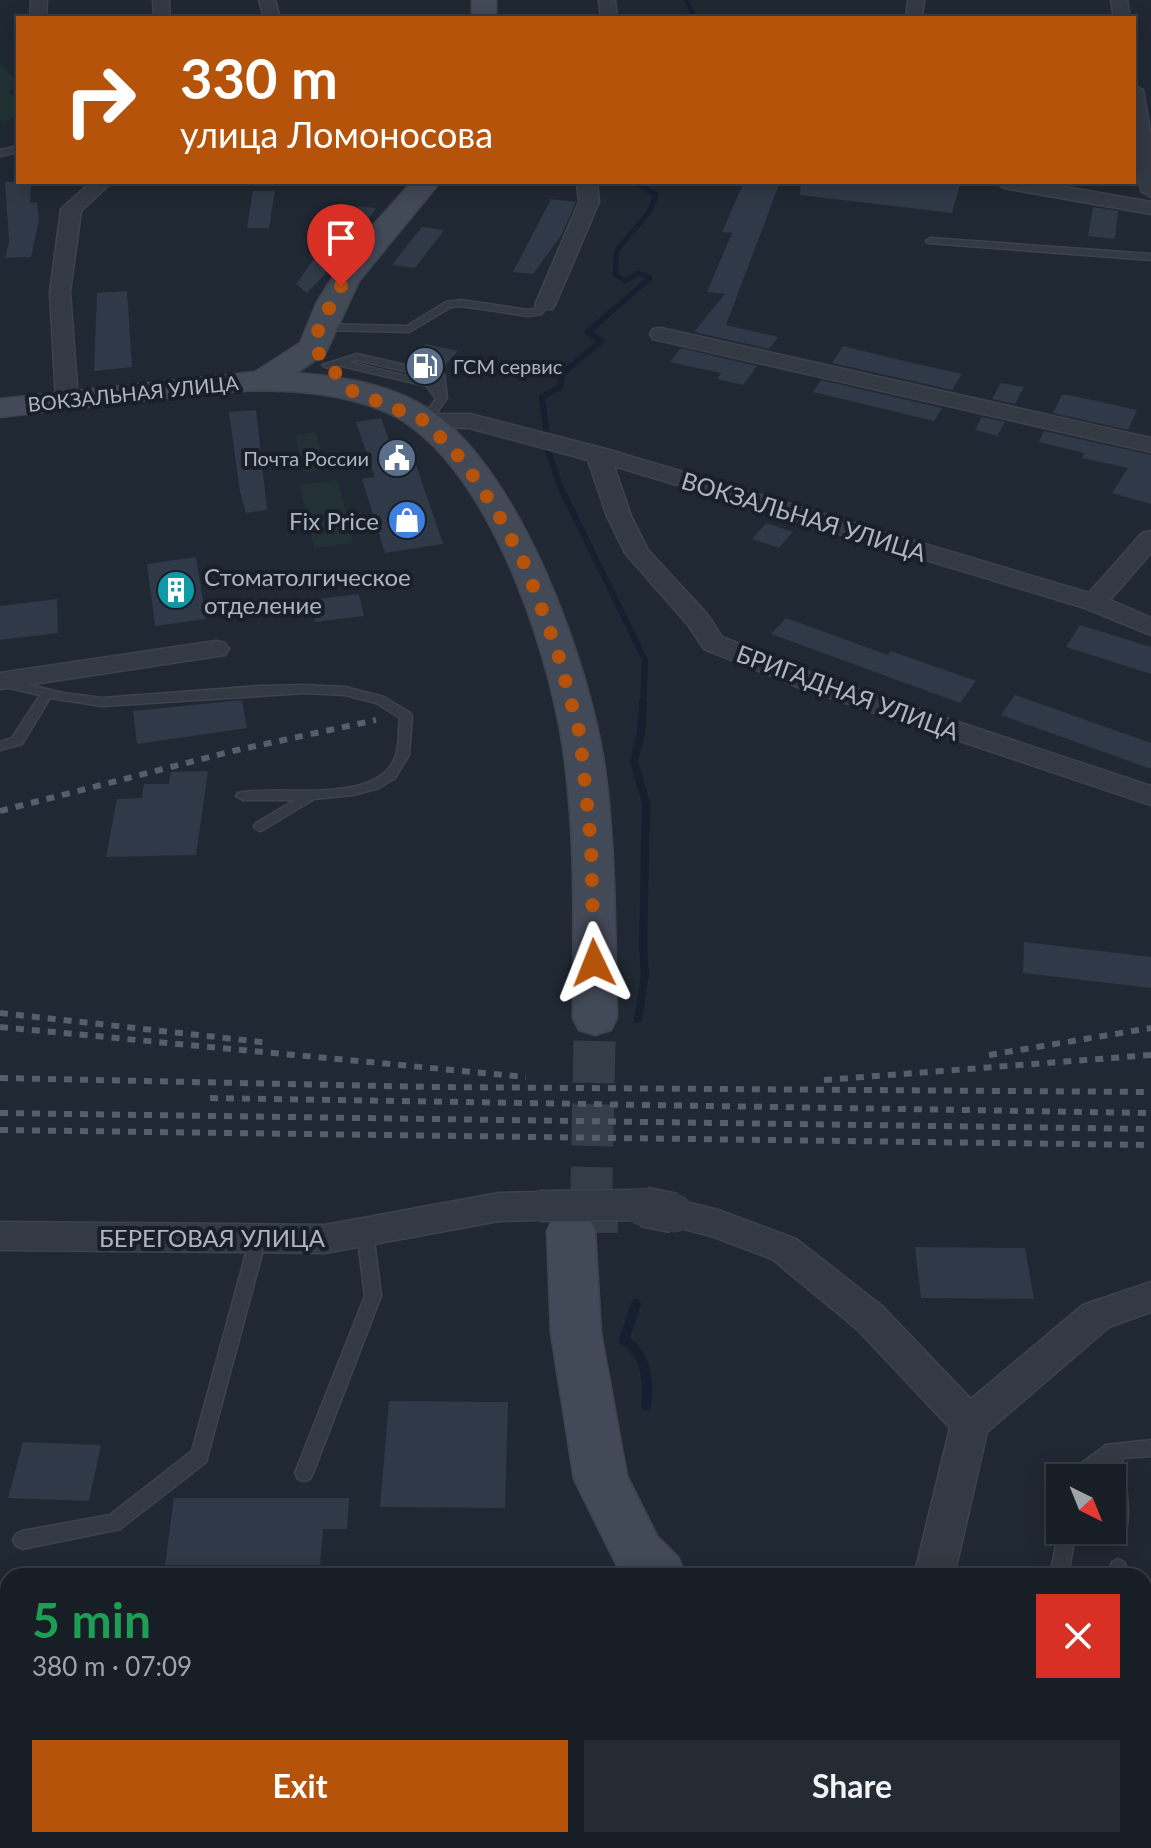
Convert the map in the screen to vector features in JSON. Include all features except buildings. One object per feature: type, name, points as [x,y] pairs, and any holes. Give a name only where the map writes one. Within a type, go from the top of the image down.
[{"type":"main road","points":[[350,390],[324,350],[341,286],[425,184]]},
{"type":"main road","points":[[266,378],[324,350]]},
{"type":"main road","name":"ВОКЗАЛЬНАЯ УЛИЦА","points":[[0,408],[266,378]]},
{"type":"main road","points":[[266,378],[350,390],[433,409],[497,512],[526,567],[557,650],[580,735],[591,844],[585,1019]]},
{"type":"main road","points":[[568,1223],[601,1479],[638,1554],[651,1568]]},
{"type":"street","points":[[1136,102],[1151,191]]},
{"type":"street","points":[[67,400],[60,292],[71,209],[100,184]]},
{"type":"street","points":[[545,305],[589,202],[587,184]]},
{"type":"street","points":[[1015,184],[1151,208]]},
{"type":"street","points":[[661,334],[1151,445]]},
{"type":"street","name":"ВОКЗАЛЬНАЯ УЛИЦА","points":[[433,409],[598,454],[1094,603],[1151,627]]},
{"type":"street","points":[[464,462],[496,435],[514,432]]},
{"type":"street","name":"БРИГАДНАЯ УЛИЦА","points":[[598,454],[619,516],[637,553],[698,620],[713,643],[807,681],[1151,796]]},
{"type":"street","points":[[1094,603],[1151,538]]},
{"type":"street","points":[[0,681],[216,649]]},
{"type":"street","name":"БЕРЕГОВАЯ УЛИЦА","points":[[0,1236],[325,1239],[499,1207],[568,1223],[637,1205],[718,1224],[784,1249],[870,1318],[970,1423]]},
{"type":"street","points":[[935,1568],[970,1423],[1096,1316],[1151,1297]]},
{"type":"lane","points":[[931,241],[1151,257]]},
{"type":"lane","points":[[324,350],[409,329],[449,304],[528,313],[538,312],[545,305]]},
{"type":"lane","points":[[324,350],[431,384],[433,409]]},
{"type":"lane","points":[[0,681],[100,703],[277,688],[354,694],[393,704],[406,716],[401,761],[385,778],[358,791],[310,796],[243,796]]},
{"type":"lane","points":[[0,746],[17,741],[48,692]]},
{"type":"lane","points":[[261,826],[310,796]]},
{"type":"lane","points":[[304,1473],[373,1296],[365,1232]]},
{"type":"lane","points":[[22,1540],[114,1523],[200,1456],[258,1239]]},
{"type":"lane","points":[[1095,1464],[1112,1451],[1151,1448]]},
{"type":"lane","points":[[1112,1451],[1113,1464]]},
{"type":"lane","points":[[1060,1568],[1065,1544]]},
{"type":"shaded area","points":[[0,64],[16,80],[9,93],[16,96],[16,112],[10,120],[0,121]]},
{"type":"shaded area","points":[[316,432],[324,470],[303,472],[296,435]]},
{"type":"shaded area","points":[[338,480],[353,543],[314,548],[300,485]]},
{"type":"waterway","points":[[686,0],[694,16]]},
{"type":"waterway","points":[[612,311],[650,278],[638,273],[625,281],[615,274],[617,250],[650,211],[656,195],[638,184]]},
{"type":"waterway","points":[[546,429],[542,397],[560,387],[562,374],[601,341],[588,332],[614,309]]},
{"type":"waterway","points":[[547,448],[561,488],[645,660],[643,706]]},
{"type":"waterway","points":[[638,1019],[645,975],[646,803],[634,761],[641,734],[643,704]]},
{"type":"waterway","points":[[636,1304],[624,1340],[641,1360],[647,1387],[646,1405]]},
{"type":"tunnel","points":[[591,1209],[595,1018]]},
{"type":"tunnel","points":[[591,1209],[591,1233]]},
{"type":"railway","points":[[0,811],[233,751],[376,720]]},
{"type":"railway","points":[[0,1013],[270,1043]]},
{"type":"railway","points":[[0,1027],[526,1077]]},
{"type":"railway","points":[[989,1055],[1151,1028]]},
{"type":"railway","points":[[824,1080],[1151,1055]]},
{"type":"railway","points":[[0,1078],[432,1087],[1151,1092]]},
{"type":"railway","points":[[210,1098],[1151,1113]]},
{"type":"railway","points":[[0,1113],[1151,1129]]},
{"type":"railway","points":[[0,1130],[1151,1145]]},
{"type":"place","name":"ГСМ сервис","points":[[425,366]]},
{"type":"place","name":"Почта России","points":[[397,458]]},
{"type":"place","name":"Fix Price","points":[[407,520]]},
{"type":"place","name":"Стоматолгическое отделение","points":[[176,590]]},
{"type":"route","points":[[341,286],[328,306],[314,348],[350,390],[425,421],[464,462],[497,512],[526,567],[557,650],[580,735],[591,844],[594,963]]}]
